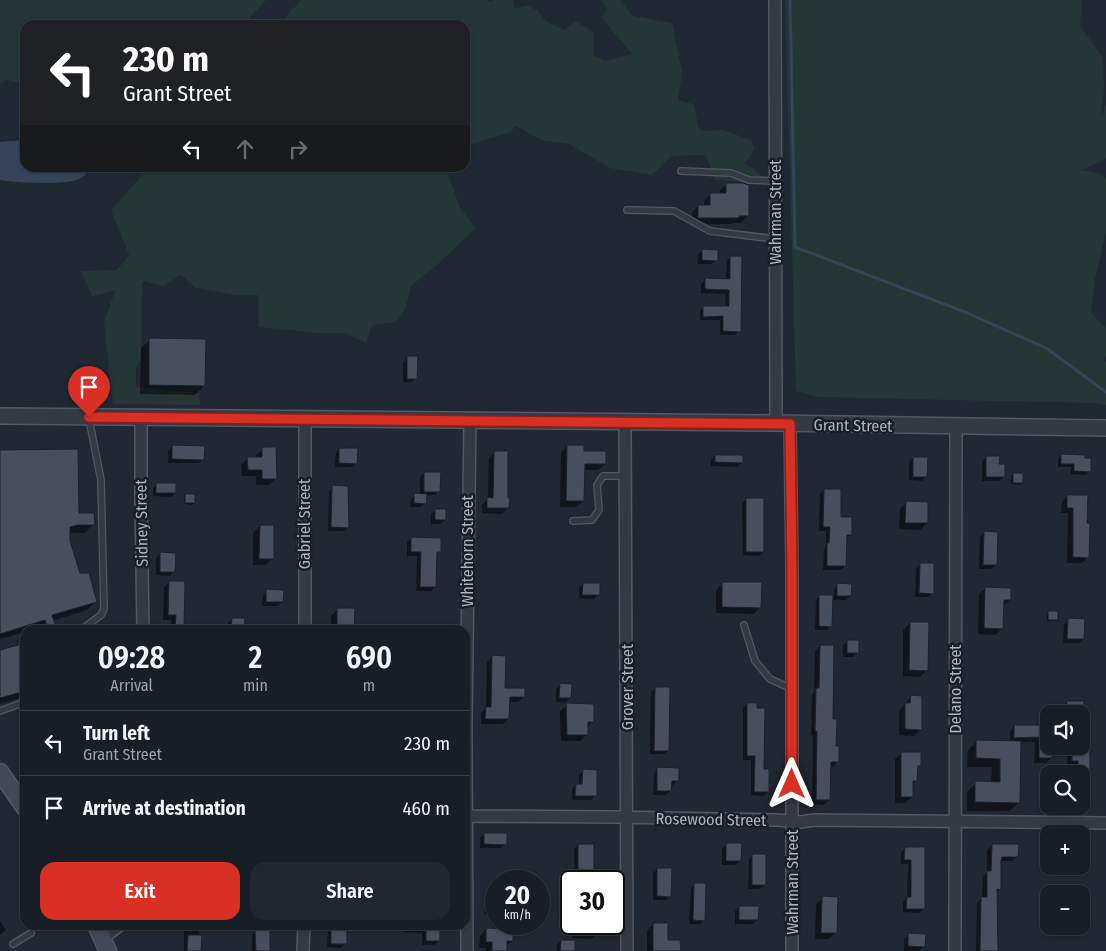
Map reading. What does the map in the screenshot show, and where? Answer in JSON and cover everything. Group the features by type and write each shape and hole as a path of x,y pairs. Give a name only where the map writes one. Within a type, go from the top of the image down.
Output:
{"main road":[{"path":"0,772 20,801"}],"street":[{"name":"Wahrman Street","path":"774,0 775,239 792,690 792,951"},
{"name":"Grant Street","path":"0,416 1106,428"},
{"name":"Sidney Street","path":"141,417 144,625"},
{"name":"Gabriel Street","path":"304,625 305,418"},
{"name":"Whitehorn Street","path":"467,625 470,420"},
{"name":"Grover Street","path":"625,422 627,951"},
{"name":"Delano Street","path":"955,951 956,426"},
{"name":"Rosewood Street","path":"470,816 1106,824"},
{"path":"102,938 113,930"},
{"path":"303,951 304,930"},
{"name":"Whitehorn Street","path":"466,930 466,951"}],"lane":[{"path":"681,171 731,173 750,180 774,181"},
{"path":"627,210 674,211 710,231 775,239"},
{"path":"87,625 100,615 104,609 101,480 89,417"},
{"path":"574,521 592,520 599,510 597,485 603,476 625,476"},
{"path":"744,625 756,661 770,679 792,690"},
{"path":"0,711 20,704"},
{"path":"13,944 31,933"}],"shaded area":[{"path":"0,0 266,0 248,20 20,20 20,83 7,80 0,84"},
{"path":"301,0 486,0 492,2 493,0 513,0 514,9 526,5 537,10 546,21 564,30 575,21 594,32 594,56 605,61 632,54 601,17 607,9 601,0 620,0 633,16 672,23 682,73 678,100 693,104 700,131 723,130 751,140 755,149 745,163 761,175 759,184 714,179 706,155 671,156 652,175 610,168 569,144 541,140 516,126 509,133 470,145 470,20 283,20"},
{"path":"785,0 1082,0 1080,26 1103,58 1104,89 1101,117 1106,103 1106,158 1081,170 1101,174 1106,179 1106,232 1095,279 1091,313 1106,328 1106,356 1103,359 1106,362 1106,405 1092,403 818,397 796,391"},
{"path":"145,172 447,172 460,208 476,228 437,265 411,286 406,307 397,322 372,325 366,343 345,333 318,333 259,327 258,295 235,295 196,288 181,275 163,286 142,281 141,359 136,367 136,387 199,393 200,405 113,404 104,322 115,291 92,296 81,271 117,270 129,255 111,210"}],"water":[{"path":"20,140 20,172 87,172 81,178 64,182 28,183 0,180 0,142"}],"building":[{"path":"726,183 749,185 749,216 739,216 739,218 698,218 698,205 710,205 710,193 726,193"},
{"path":"702,249 718,250 718,261 702,260"},
{"path":"730,256 742,256 741,332 723,331 723,316 703,317 703,306 729,306 729,290 705,289 705,278 730,279"},
{"path":"149,338 206,339 205,386 149,385"},
{"path":"407,356 418,356 417,379 407,379"},
{"path":"172,445 205,446 204,460 172,459"},
{"path":"567,445 584,445 584,451 606,451 606,464 585,464 584,501 566,501"},
{"path":"262,447 276,447 277,479 262,479 262,470 248,470 247,457 262,457"},
{"path":"339,448 358,448 357,464 339,463"},
{"path":"78,449 79,513 94,513 95,525 70,527 70,541 80,573 89,573 97,602 52,615 55,625 46,625 45,620 29,625 20,625 20,628 0,634 0,450"},
{"path":"494,451 508,451 509,508 487,508 487,497 493,498"},
{"path":"1061,454 1085,455 1085,458 1091,458 1091,472 1074,471 1074,464 1061,464"},
{"path":"715,455 743,455 743,463 715,462"},
{"path":"986,456 1000,456 999,464 1005,464 1005,477 986,477"},
{"path":"913,457 928,457 927,477 913,477"},
{"path":"424,472 441,472 440,492 424,492"},
{"path":"1013,473 1023,473 1023,483 1013,483"},
{"path":"156,483 176,483 176,493 156,493"},
{"path":"332,485 348,486 349,528 331,527"},
{"path":"824,489 841,489 841,517 852,517 852,535 847,535 846,566 827,566 827,543 829,543 830,527 823,527"},
{"path":"414,493 427,494 426,504 414,503"},
{"path":"185,494 195,494 195,503 185,503"},
{"path":"1067,495 1088,495 1087,523 1090,523 1089,558 1073,557 1073,508 1067,508"},
{"path":"746,498 764,498 764,552 746,552"},
{"path":"906,501 928,502 928,523 905,523"},
{"path":"435,509 446,509 446,520 435,520"},
{"path":"260,525 274,525 274,559 259,559"},
{"path":"984,531 998,532 997,565 983,565"},
{"path":"411,537 441,538 441,552 437,552 436,587 420,587 421,552 411,552"},
{"path":"160,552 176,553 175,572 160,572"},
{"path":"920,563 934,563 934,594 919,593"},
{"path":"169,581 185,581 184,625 175,625 176,615 168,615"},
{"path":"722,582 762,582 761,608 722,607"},
{"path":"583,583 600,583 600,595 582,595"},
{"path":"837,583 852,584 851,596 837,596"},
{"path":"985,587 1011,588 1011,600 1004,600 1003,629 984,628"},
{"path":"266,589 284,590 283,602 266,602"},
{"path":"819,595 833,595 832,627 819,626"},
{"path":"337,608 355,608 354,625 337,625"},
{"path":"1048,611 1058,611 1058,620 1048,620"},
{"path":"232,618 245,618 244,625 231,625"},
{"path":"1068,618 1085,619 1084,639 1067,639"},
{"path":"910,622 929,622 928,671 909,670"},
{"path":"847,640 859,640 859,653 847,653"},
{"path":"20,644 20,692 0,698 0,650"},
{"path":"820,645 834,645 833,719 837,719 836,746 839,746 839,762 831,762 830,800 816,800 816,688 819,688"},
{"path":"492,655 506,656 505,688 525,688 525,697 510,697 509,719 485,719 486,707 491,707"},
{"path":"560,683 572,684 571,698 559,698"},
{"path":"655,687 670,687 669,751 654,751"},
{"path":"911,695 922,696 922,730 905,729 905,703 910,703"},
{"path":"1067,701 1084,701 1084,705 1067,705"},
{"path":"566,703 594,704 594,722 588,722 588,735 567,735"},
{"path":"747,703 757,703 757,708 765,708 764,769 769,769 769,792 754,792 755,756 747,756"},
{"path":"1014,725 1040,725 1040,755 1052,755 1052,758 1039,758 1039,737 1014,738"},
{"path":"976,740 1021,741 1020,803 975,802 975,781 1000,782 1000,759 976,758"},
{"path":"901,752 921,752 921,766 918,766 917,781 913,781 913,797 901,797"},
{"path":"1072,755 1090,755 1090,765 1078,765 1078,761 1072,761"},
{"path":"657,767 679,768 679,781 672,781 671,791 657,791"},
{"path":"583,769 597,770 597,796 575,796 576,784 582,784"},
{"path":"484,833 507,833 507,845 484,844"},
{"path":"726,843 742,843 741,861 726,861"},
{"path":"578,844 594,844 594,870 578,870"},
{"path":"992,844 1019,844 1018,857 1002,857 1001,861 1001,890 997,889 998,951 980,951 981,897 987,897 987,871 991,871"},
{"path":"905,847 925,847 925,909 906,909 907,897 911,897 911,860 904,860"},
{"path":"752,854 766,854 766,885 752,885"},
{"path":"657,868 672,868 671,897 657,896"},
{"path":"694,883 706,883 705,921 693,920"},
{"path":"822,896 838,897 837,933 821,933"},
{"path":"739,906 759,906 758,920 739,920"},
{"path":"653,923 668,923 668,940 680,940 681,951 653,951"},
{"path":"255,930 270,930 270,951 256,951"},
{"path":"331,930 347,930 347,944 331,944"},
{"path":"426,930 440,930 440,941 426,941"},
{"path":"908,933 926,934 925,947 908,946"},
{"path":"188,935 202,935 201,951 187,951"},
{"path":"486,935 513,935 513,941 507,941 507,951 492,951 492,942 486,942"},
{"path":"561,940 575,940 575,951 560,951"}],"waterway":[{"path":"790,0 795,247 965,312 1046,348 1106,392"}],"route":[{"path":"89,417 790,424 792,784"}]}
